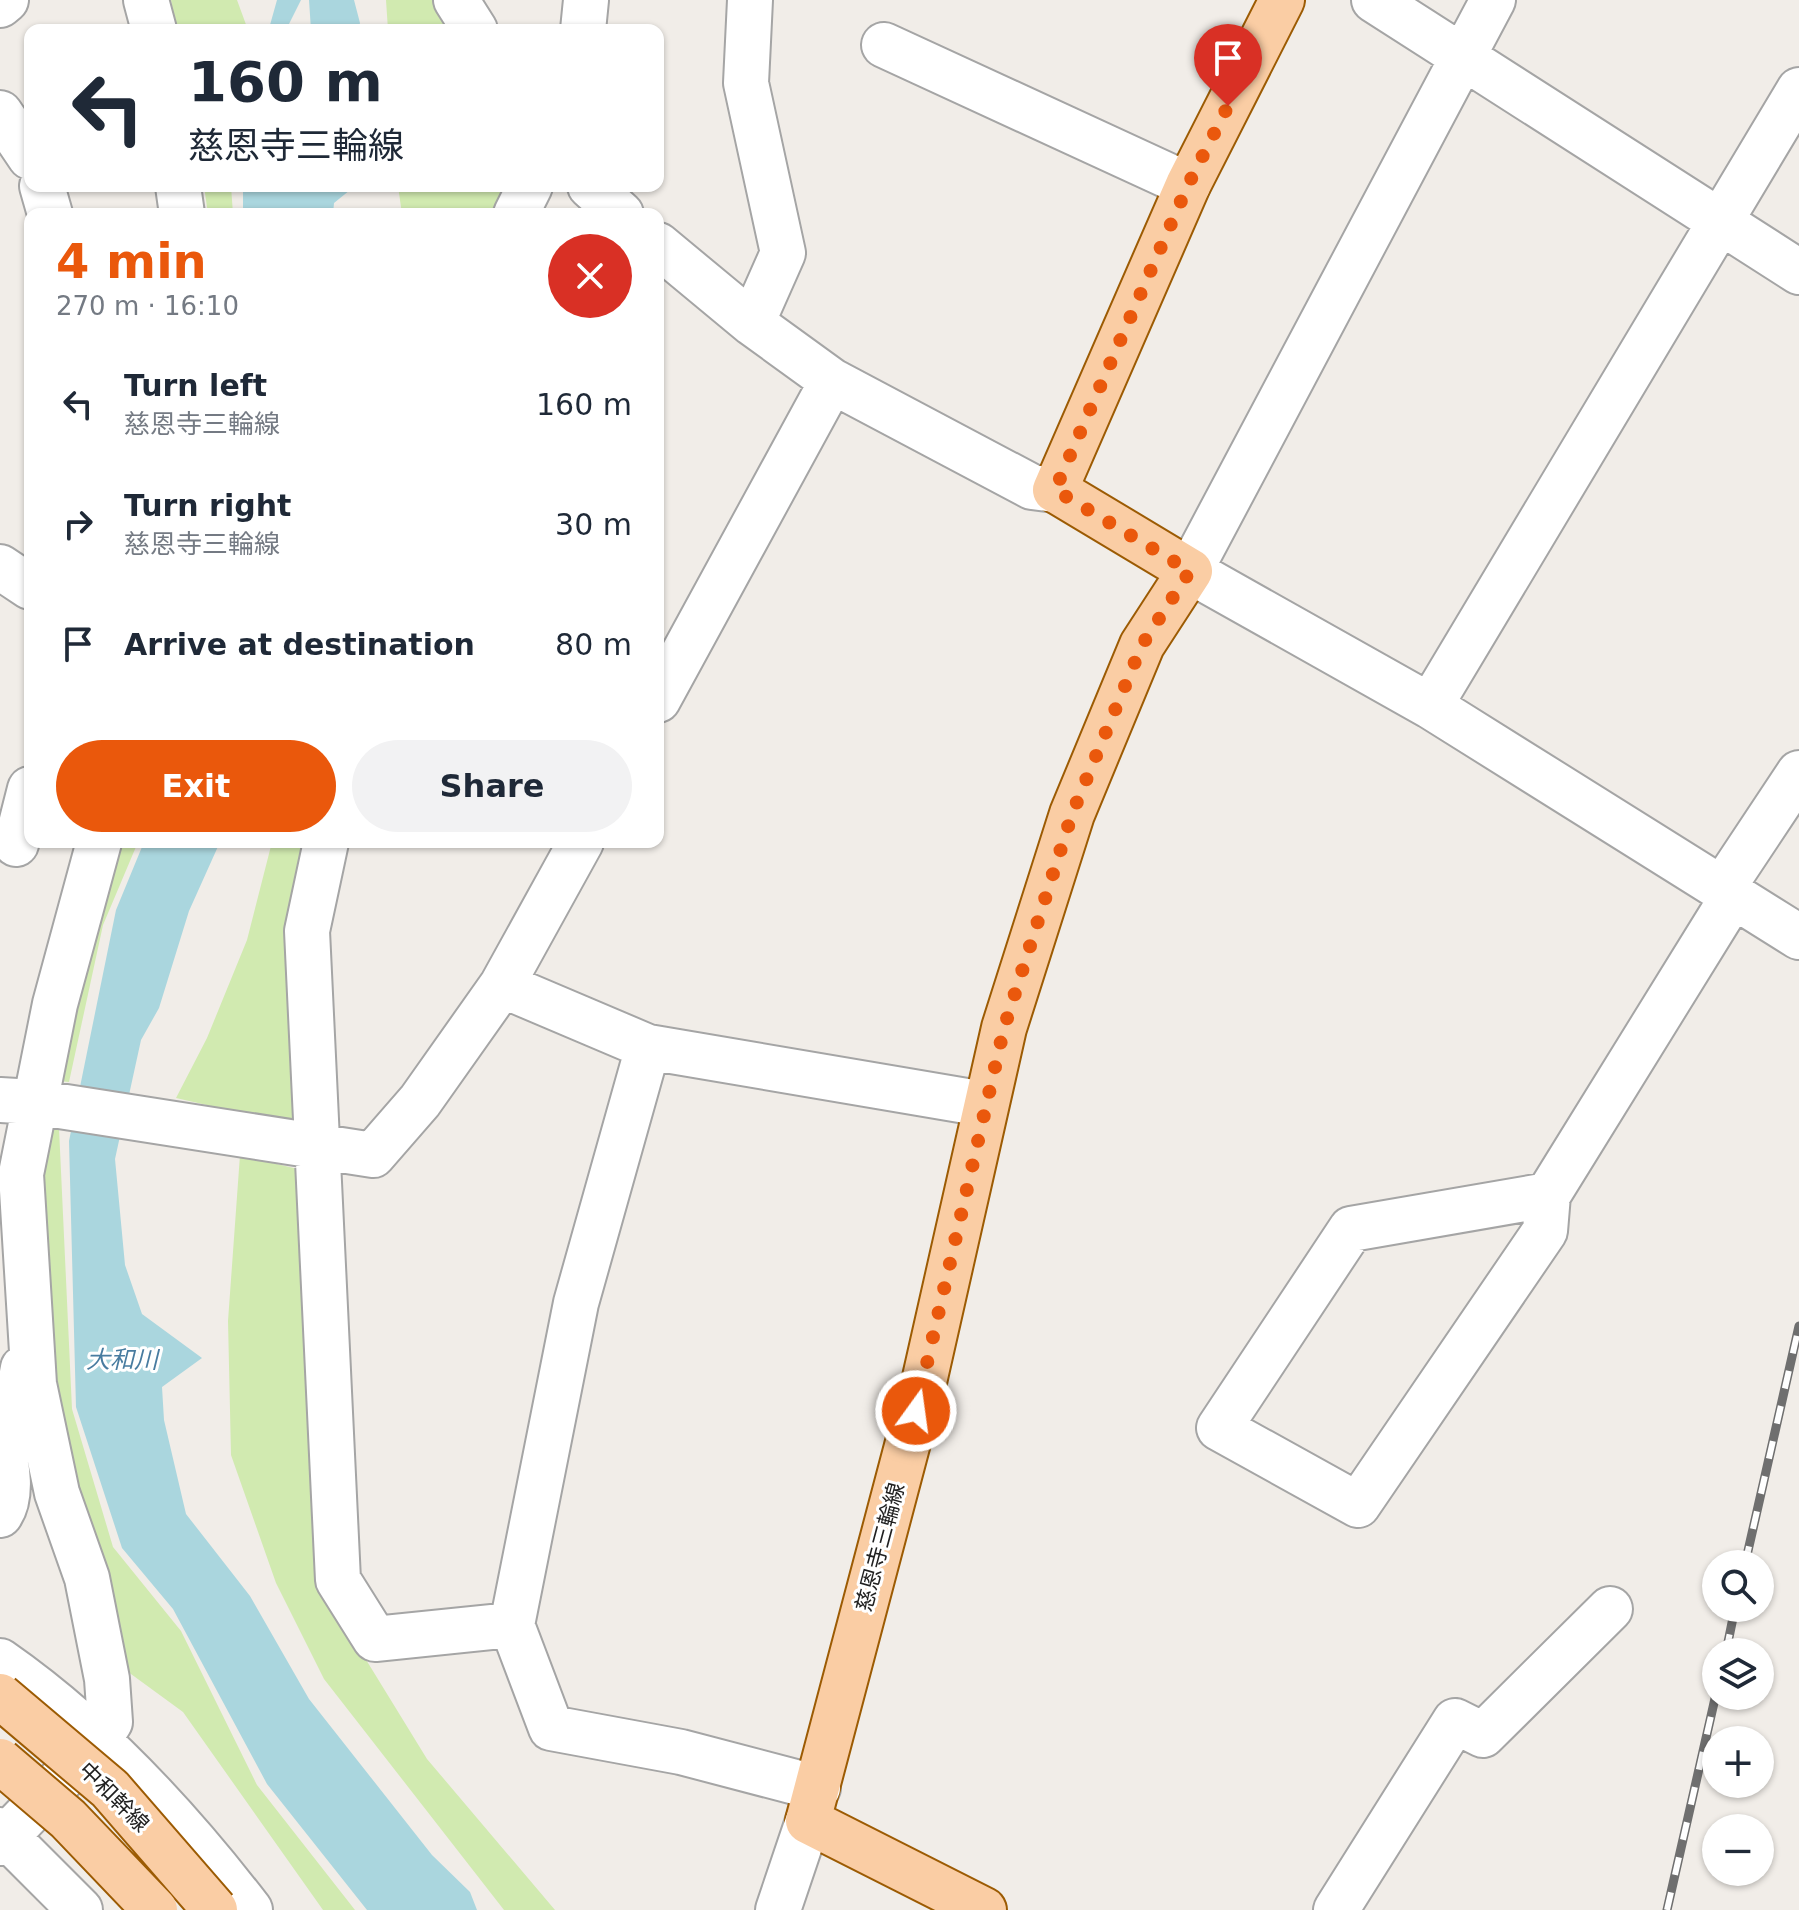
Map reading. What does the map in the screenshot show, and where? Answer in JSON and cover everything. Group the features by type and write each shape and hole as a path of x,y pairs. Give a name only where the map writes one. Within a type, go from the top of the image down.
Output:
{"main road":[{"path":"1190,571 1055,490 1188,185 1282,0"},
{"name":"慈恩寺三輪線","path":"813,1804 924,1382 966,1204 984,1104 1004,1028 1072,814 1142,645 1190,571"},
{"name":"中和幹線","path":"0,1696 110,1789 215,1910"},
{"path":"0,1761 68,1819 155,1910"},
{"path":"813,1804 984,1910"}],"street":[{"path":"0,5 6,0"},
{"path":"146,0 152,24"},
{"path":"456,0 471,24"},
{"path":"584,24 586,0"},
{"path":"750,0 746,83 783,253 752,323"},
{"path":"1374,0 1799,272"},
{"path":"1493,0 1190,571 1430,706 1799,937"},
{"path":"884,45 1188,185"},
{"path":"1430,706 1799,90"},
{"path":"0,113 24,148"},
{"path":"597,192 614,208"},
{"path":"664,250 752,323 832,381 1032,487 1055,490"},
{"path":"664,689 832,381"},
{"path":"0,567 24,583"},
{"path":"1548,1195 1351,1229 1219,1428 1358,1505 1545,1231 1548,1195 1799,773"},
{"path":"16,844 24,813"},
{"path":"80,1910 2,1836 97,1742 110,1722 107,1679 87,1578 57,1493 34,1384 21,1174 55,1004 97,848"},
{"path":"325,848 307,931 307,1147 338,1580 375,1639 512,1625"},
{"path":"33,1104 373,1155 420,1101 502,985 578,848"},
{"path":"502,985 648,1047 984,1104"},
{"path":"648,1047 576,1303 512,1625 551,1728 681,1752 813,1804 778,1910"},
{"path":"0,1515 7,1506 3,1452 32,1323"},
{"path":"1349,1905 1455,1721 1483,1735 1610,1609"},
{"path":"0,1661 97,1742 208,1856 250,1910"}],"green space":[{"path":"171,0 237,0 246,24 175,24"},
{"path":"386,0 444,0 458,24 388,24"},
{"path":"205,192 231,192 233,208 207,208"},
{"path":"399,192 514,192 508,208 401,208"},
{"path":"118,848 135,848 103,925 69,1082 48,1080"},
{"path":"270,848 314,848 307,1128 176,1098 207,1038 247,940"},
{"path":"42,1124 59,1128 72,1409 113,1547 181,1631 257,1785 355,1910 323,1910 183,1712 120,1666 48,1400"},
{"path":"240,1155 302,1170 349,1632 427,1759 555,1910 504,1910 324,1679 276,1583 231,1455 228,1321"}],"water":[{"path":"277,0 301,0 289,24 270,24"},
{"path":"309,0 354,0 360,24 311,24"},
{"path":"243,192 348,192 334,203 334,208 243,208"},
{"name":"大和川","path":"142,848 217,848 189,911 159,1008 141,1040 115,1159 125,1265 142,1314 202,1358 162,1387 164,1420 186,1514 250,1596 309,1699 432,1855 470,1892 477,1910 367,1910 267,1784 173,1609 122,1548 76,1407 69,1141 116,910"}],"railway":[{"path":"1748,1550 1799,1326"},
{"path":"1729,1638 1732,1622"},
{"path":"1667,1910 1712,1710"}],"route":[{"path":"916,1411 966,1204 984,1104 1004,1028 1072,814 1142,645 1190,571 1055,490 1188,185 1228,106"}]}
